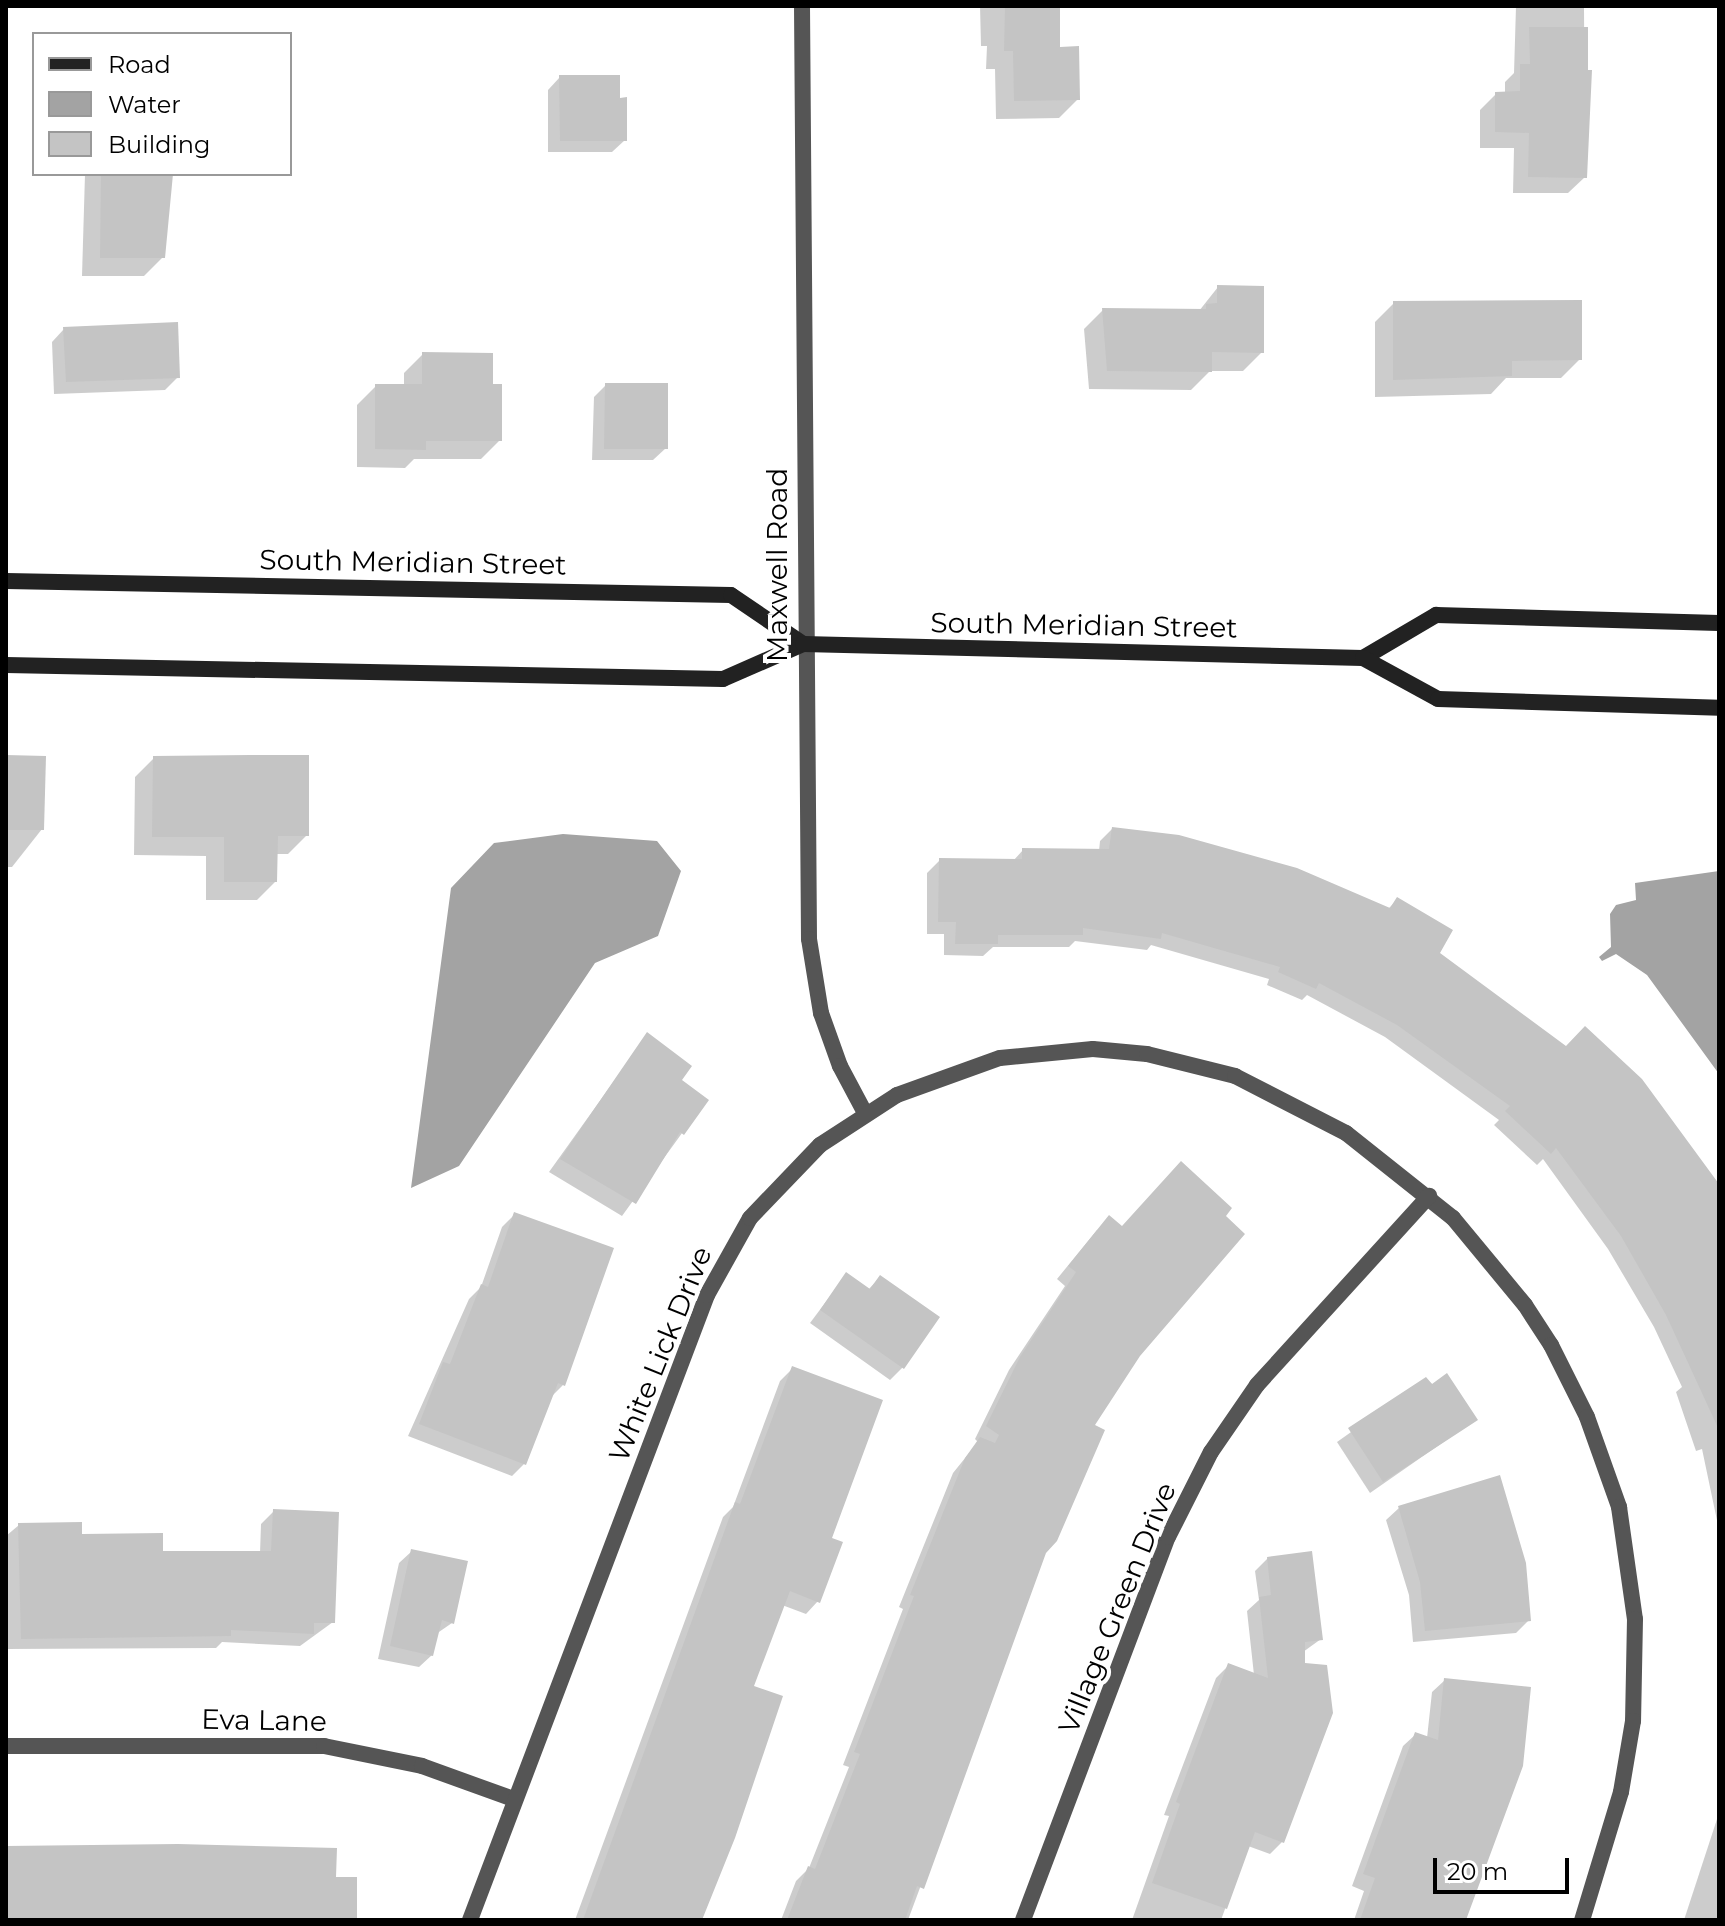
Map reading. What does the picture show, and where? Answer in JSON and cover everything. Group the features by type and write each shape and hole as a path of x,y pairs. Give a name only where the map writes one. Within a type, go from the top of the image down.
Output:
{"main road":[{"name":"South Meridian Street","path":"6,581 731,595 803,644"},
{"path":"1363,658 1436,615 1719,623"},
{"name":"South Meridian Street","path":"6,665 723,679 803,644 1363,658 1438,699 1719,708"}],"street":[{"name":"Maxwell Road","path":"802,6 803,644 809,939 821,1013 840,1066 865,1113"},
{"name":"White Lick Drive","path":"470,1920 513,1799 715,1277 768,1195 820,1145 865,1113 931,1079 1000,1058 1055,1051 1130,1051 1235,1076 1346,1133 1429,1196 1476,1242 1543,1332 1590,1425 1619,1507 1635,1619 1633,1721 1617,1814 1582,1920"},
{"name":"Village Green Drive","path":"1023,1920 1168,1537 1211,1452 1257,1385 1429,1196"},
{"name":"Eva Lane","path":"6,1746 324,1746 422,1766 513,1799"}],"water":[{"path":"563,834 657,841 681,871 658,936 595,963 459,1166 411,1188 451,888 494,843"},
{"path":"1719,871 1719,1074 1647,975 1616,954 1602,961 1599,957 1611,947 1610,914 1616,905 1636,900 1635,883"}],"building":[{"path":"1005,6 1060,6 1060,47 1079,46 1080,100 1014,101 1013,51 1004,51"},
{"path":"1529,27 1588,27 1588,70 1592,70 1587,178 1528,177 1529,133 1495,132 1495,92 1520,91 1520,64 1530,64"},
{"path":"559,75 620,75 620,98 627,97 627,141 560,141"},
{"path":"101,176 173,176 165,258 100,258"},
{"path":"1217,285 1264,286 1264,353 1212,352 1212,372 1107,371 1102,308 1206,309 1206,304 1217,303"},
{"path":"1582,300 1582,360 1512,361 1512,376 1393,380 1393,301"},
{"path":"178,322 180,378 66,382 63,327"},
{"path":"422,352 493,353 493,384 502,384 502,441 426,441 426,450 375,449 375,384 422,384"},
{"path":"605,383 668,383 668,449 604,449"},
{"path":"6,755 46,756 44,830 6,830"},
{"path":"309,755 309,836 278,836 277,882 224,882 224,837 152,837 153,756"},
{"path":"1112,827 1179,835 1297,868 1390,908 1397,897 1453,930 1440,953 1566,1046 1585,1026 1642,1079 1719,1184 1719,1430 1666,1315 1621,1236 1556,1148 1551,1154 1505,1111 1510,1106 1397,1025 1319,983 1316,989 1278,972 1280,967 1162,933 1161,939 1083,928 1083,935 998,935 998,944 955,944 956,922 938,922 939,858 1022,859 1022,848 1109,849"},
{"path":"647,1032 692,1066 682,1080 709,1100 684,1135 680,1132 636,1204 560,1159"},
{"path":"1181,1161 1232,1208 1226,1216 1245,1234 1140,1356 1095,1425 1105,1430 1057,1541 1046,1553 924,1889 917,1886 905,1920 787,1920 808,1866 815,1869 860,1754 854,1752 914,1596 910,1595 965,1458 980,1437 995,1443 999,1435 986,1426 1020,1357 1076,1272 1068,1266 1109,1215 1122,1226"},
{"path":"514,1212 614,1248 565,1386 558,1383 526,1465 419,1424 443,1362 450,1364 481,1284 488,1287"},
{"path":"846,1272 870,1289 880,1275 940,1317 904,1369 820,1310"},
{"path":"792,1366 883,1400 832,1538 843,1542 820,1603 790,1591 754,1686 783,1696 735,1838 702,1920 583,1920 735,1502 740,1504"},
{"path":"1447,1373 1478,1420 1383,1482 1348,1428 1426,1377 1432,1384"},
{"path":"1500,1475 1526,1563 1531,1621 1425,1631 1420,1582 1398,1506"},
{"path":"273,1509 339,1512 335,1623 314,1623 314,1634 231,1630 231,1636 21,1639 18,1523 82,1522 82,1534 163,1533 163,1551 271,1551"},
{"path":"411,1549 468,1561 454,1624 442,1620 433,1656 390,1646"},
{"path":"1312,1551 1323,1640 1305,1642 1305,1663 1327,1665 1333,1713 1284,1843 1255,1832 1227,1909 1152,1883 1180,1804 1176,1802 1228,1663 1268,1678 1259,1597 1271,1595 1267,1557"},
{"path":"1444,1678 1531,1687 1523,1766 1466,1920 1360,1920 1375,1878 1363,1874 1415,1732 1438,1740"},
{"path":"178,1844 337,1848 336,1877 357,1877 357,1920 6,1920 6,1846"}]}
